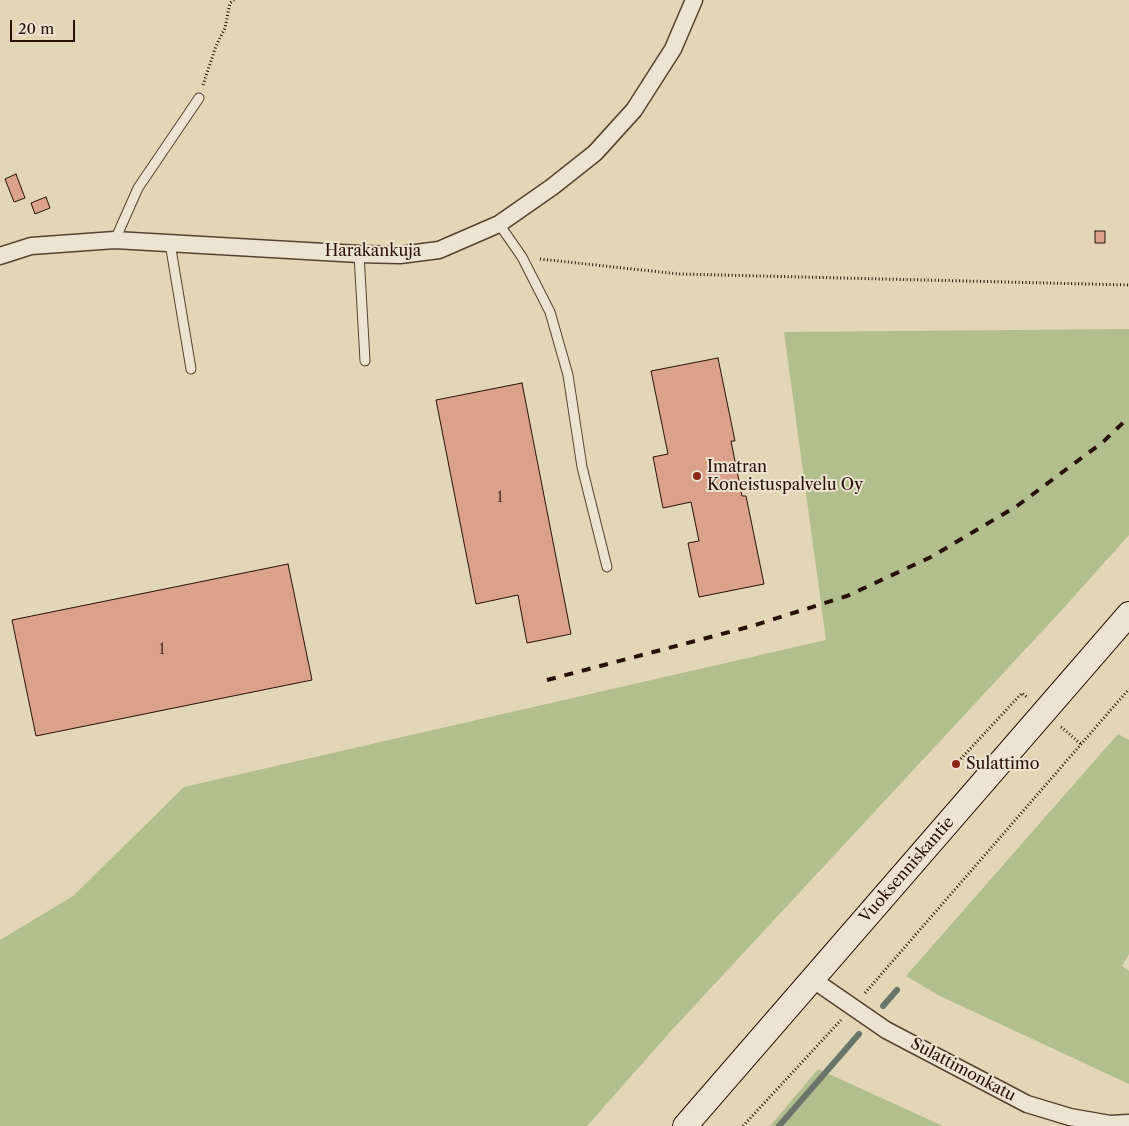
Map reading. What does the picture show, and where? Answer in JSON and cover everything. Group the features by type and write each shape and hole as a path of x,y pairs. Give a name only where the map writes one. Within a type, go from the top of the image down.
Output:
{"street":[{"name":"Harakankuja","path":"0,256 31,246 115,240 359,254 400,255 439,250 499,224 552,187 595,153 634,110 673,49 694,0"},
{"name":"Vuoksenniskantie","path":"685,1126 1129,614"},
{"name":"Sulattimonkatu","path":"812,979 886,1030 1027,1104 1070,1117 1110,1124 1129,1124"}],"lane":[{"path":"115,240 138,188 199,98"},
{"path":"499,224 522,257 550,312 568,375 582,467 606,567"},
{"path":"170,243 191,369"},
{"path":"359,254 365,362"}],"path":[{"path":"199,98 216,46 225,28 230,3 234,0"},
{"path":"522,257 679,274 1129,285"},
{"path":"743,1126 852,1007 1129,689"}],"green space":[{"path":"1129,329 1129,535 1060,612 671,1031 587,1126 0,1126 0,940 73,896 184,787 826,640 784,332"},
{"path":"1118,734 1129,740 1129,954 1122,966 1129,971 1129,1084 940,996 906,976"},
{"path":"818,1069 943,1126 770,1126"}],"building":[{"path":"16,174 25,198 14,202 5,179"},
{"path":"46,197 50,208 35,214 31,203"},
{"path":"1095,231 1105,231 1105,243 1095,243"},
{"name":"Imatran Koneistuspalvelu Oy","path":"718,358 735,441 731,441 742,496 746,496 764,584 699,597 688,543 699,541 691,502 663,508 653,457 668,454 651,371"},
{"path":"522,383 571,634 527,643 518,595 476,604 436,400"},
{"path":"288,564 312,680 36,736 12,620"}],"waterway":[{"path":"883,1006 897,990"},
{"path":"779,1126 859,1034"}],"railway":[{"path":"547,680 752,626 847,596 931,557 1017,506 1103,442 1129,417"}],"place":[{"name":"Imatran Koneistuspalvelu Oy","path":"697,476"},
{"name":"Sulattimo","path":"956,764"}]}
